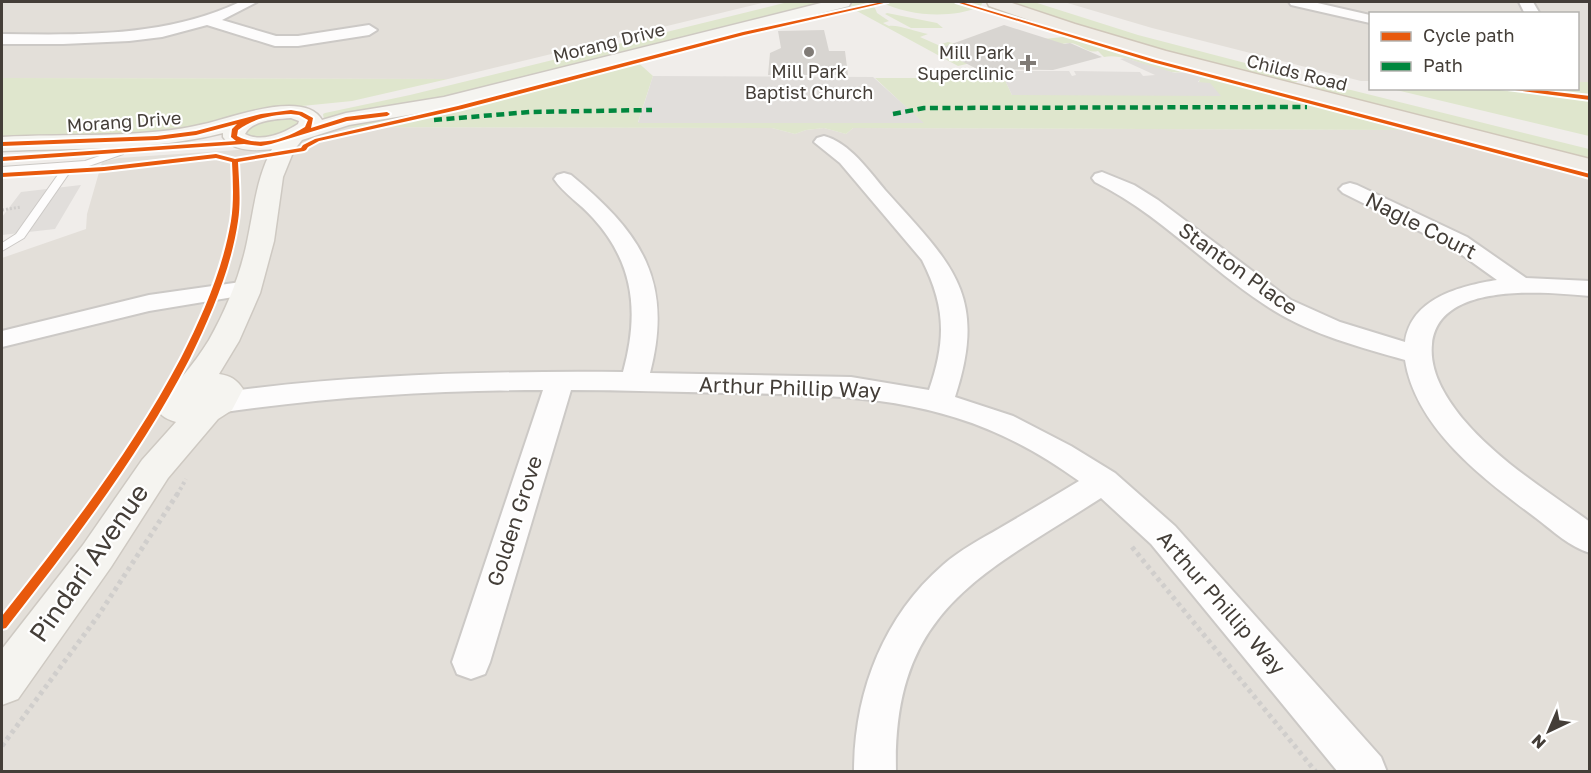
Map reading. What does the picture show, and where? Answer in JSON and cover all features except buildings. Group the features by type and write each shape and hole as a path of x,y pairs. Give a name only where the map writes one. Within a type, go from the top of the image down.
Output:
{"main road":[{"name":"Morang Drive","path":"583,49 777,2"},
{"name":"Morang Drive","path":"299,127 403,111 464,98 843,2"},
{"name":"Childs Road","path":"995,2 1117,43 1298,92 1590,166"},
{"name":"Childs Road","path":"1042,2 1144,34 1520,128"},
{"path":"1298,92 1314,78"},
{"path":"248,135 269,114 299,127 432,86"},
{"name":"Pindari Avenue","path":"267,188 285,145 299,127"},
{"name":"Morang Drive","path":"2,144 157,138 204,132 248,135"},
{"name":"Morang Drive","path":"2,159 120,152 248,135"},
{"name":"Pindari Avenue","path":"2,684 97,556 172,471 207,397 226,341 248,288 265,226 267,188 262,166 248,135"}],"street":[{"path":"2,39 122,37 205,20 250,2"},
{"path":"1296,2 1369,19"},
{"path":"205,20 258,38 275,41 369,30"},
{"path":"824,142 848,159 933,258 942,273 955,312 956,330 952,366 939,401"},
{"path":"564,178 611,221 623,236 639,269 645,292 645,326 634,382"},
{"name":"Stanton Place","path":"1102,178 1137,195 1264,292 1292,310 1350,335 1416,354"},
{"name":"Nagle Court","path":"1350,189 1459,242 1521,286"},
{"path":"1590,289 1521,286 1466,294 1449,301 1425,321 1419,334 1416,354 1421,377 1432,399 1453,427 1512,481 1590,540"},
{"path":"2,339 138,305 248,288"},
{"name":"Arthur Phillip Way","path":"207,397 421,383 560,381 849,387 939,401 985,416 1026,434 1048,445 1104,481 1163,535 1366,771"},
{"name":"Golden Grove","path":"471,662 560,381"},
{"path":"875,771 878,707 889,672 902,642 934,596 958,574 994,549 1104,481"}],"lane":[{"path":"2,170 86,164 120,152"},
{"path":"2,248 20,236 69,166"}],"path":[{"path":"2,746 33,707 161,523 172,471"},
{"path":"1129,542 1316,771"}],"shaded area":[{"path":"2,2 766,2 448,79 2,78"},
{"path":"1064,2 1589,2 1589,82 1579,82 1579,12 1369,12 1369,81 1361,81 1152,28"},
{"path":"1125,58 1175,73 1187,72 1202,76 1198,82 1210,83 1221,96 1012,95 1004,78 1016,78 1013,71 1069,71 1072,76 1076,75 1074,71 1140,72 1143,76 1155,75 1120,59"},
{"path":"653,76 873,77 924,123 638,123"},
{"path":"331,127 772,128 795,134 824,128 846,134 853,128 1412,130 1589,177 1589,771 2,772 2,258 86,229 87,214 102,162 119,158 268,148"},
{"path":"81,185 55,229 2,235 2,217 21,192"}],"green space":[{"path":"788,2 832,2 440,101 324,120 323,114 325,113 410,95"},
{"path":"862,2 875,8 877,13 889,21 883,23 889,26 928,34 920,37 938,45 948,42 957,44 937,50 969,62 1044,39 1081,35 1187,67 1189,70 1170,72 1125,58 1104,57 1098,51 1094,52 1070,43 1042,46 958,66 844,4"},
{"path":"880,2 983,2 980,7 968,11 930,14 904,10"},
{"path":"1002,2 1034,2 1138,35 1280,72 1298,82 1277,83 1050,19"},
{"path":"996,5 1065,30 1042,30 999,17 993,13"},
{"path":"885,14 937,23 943,28 911,28"},
{"path":"633,58 653,76 638,122 923,123 875,78 977,78 969,72 977,72 985,78 1004,78 1012,95 1199,83 1200,76 1213,73 1289,93 1284,97 1412,130 853,128 846,134 824,128 795,134 772,128 331,127"},
{"path":"2,78 448,79 352,101 282,108 220,124 148,133 2,139"},
{"path":"1579,82 1589,82 1589,136 1396,90 1579,90"},
{"path":"1324,85 1589,149 1589,163 1315,88"},
{"path":"287,117 300,122 299,126 280,135 266,138 246,133 255,123"}],"marked path":[{"path":"893,114 924,108 1307,107"},
{"path":"434,120 530,112 652,110"}],"cycle path":[{"path":"2,624 70,537 140,437 171,385 198,332 220,280 235,221 235,161 304,149 305,146 317,140 388,125 743,33 886,2"},
{"path":"958,2 1154,61 1590,176"},
{"path":"1520,90 1590,98"},
{"path":"291,112 300,113 311,119 308,128 292,137 271,143 251,144 234,137 235,129 247,121 268,114 291,112"},
{"path":"303,132 346,119 387,114"},
{"path":"2,144 157,138 196,133 248,120"},
{"path":"2,159 245,142"},
{"path":"2,175 104,169 216,156 235,161"}],"place":[{"name":"Mill Park Baptist Church","path":"809,52"},
{"name":"Mill Park Superclinic","path":"1028,63"}]}
